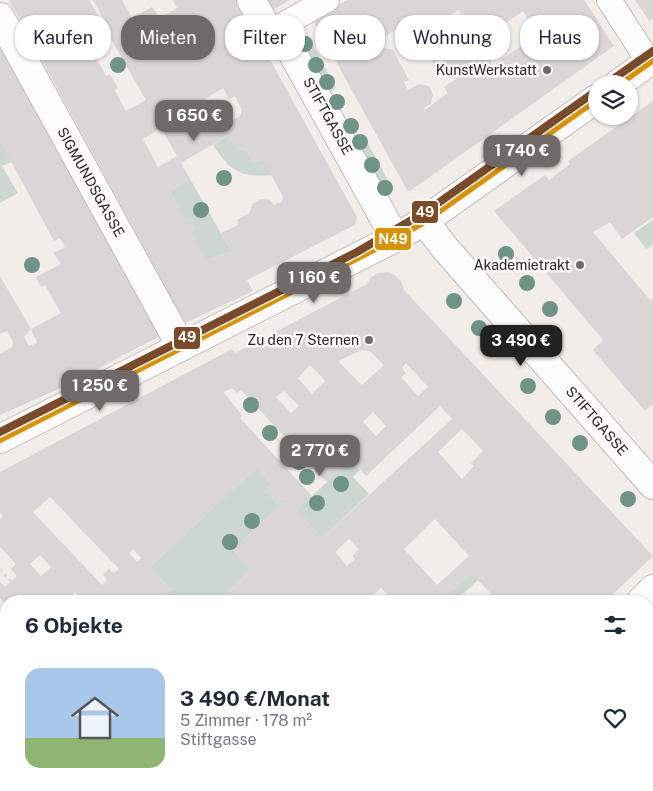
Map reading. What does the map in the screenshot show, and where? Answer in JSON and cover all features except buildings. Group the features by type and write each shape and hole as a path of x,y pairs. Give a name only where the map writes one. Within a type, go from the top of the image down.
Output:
{"street":[{"name":"STIFTGASSE","path":"251,0 260,15"},
{"path":"300,15 327,0"},
{"path":"609,0 651,61 631,75"},
{"name":"SIGMUNDSGASSE","path":"0,17 182,346"},
{"name":"STIFTGASSE","path":"296,60 395,238"},
{"path":"0,439 395,238 424,221 588,105"},
{"name":"STIFTGASSE","path":"424,221 444,247 653,485"}],"path":[{"path":"0,569 11,582"}],"shaded area":[{"path":"307,35 315,50 315,60 321,60 336,88 327,94 305,53 305,36"},
{"path":"229,135 234,147 246,151 254,162 263,159 272,175 244,174 231,167 213,145"},
{"path":"363,135 393,189 384,194 353,140"},
{"path":"0,141 12,162 2,166 18,193 0,203"},
{"path":"190,179 231,251 206,261 191,231 195,228 190,219 186,221 170,191"},
{"path":"653,220 653,245 646,249 634,233"},
{"path":"343,432 360,450 351,459 360,470 353,477 369,494 322,538 297,510 342,468 324,450"},
{"path":"257,467 272,485 265,491 277,504 283,498 285,500 233,550 251,570 224,595 164,595 170,589 150,567"},
{"path":"471,573 478,580 462,595 447,595"}],"transit line":[{"name":"49","path":"619,75 653,51"},
{"name":"N49","path":"631,75 653,59"},
{"name":"49","path":"0,432 357,252 427,211 588,97"},
{"name":"N49","path":"0,439 395,238 424,221 588,105"}],"place":[{"name":"KunstWerkstatt","path":"547,70"},
{"name":"Akademietrakt","path":"580,265"},
{"name":"Zu den 7 Sternen","path":"369,340"}]}
